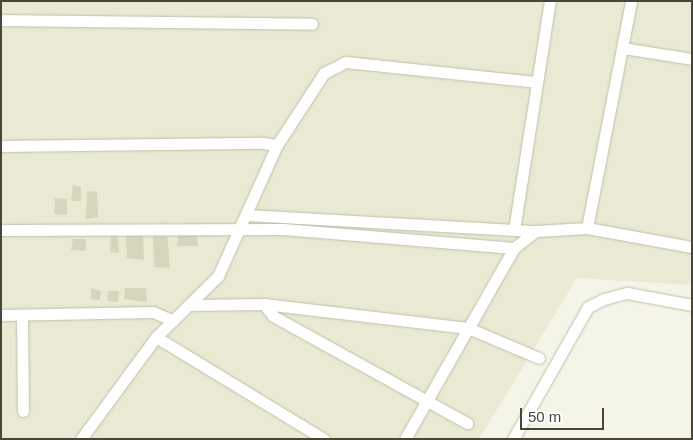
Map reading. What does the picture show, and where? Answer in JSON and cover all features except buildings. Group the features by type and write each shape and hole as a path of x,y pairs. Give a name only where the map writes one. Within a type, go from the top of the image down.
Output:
{"street":[{"path":"514,230 550,1"},
{"path":"587,228 631,1"},
{"path":"1,20 312,24"},
{"path":"623,48 692,59"},
{"path":"80,439 156,337 172,320 191,305 218,276 277,145 314,83 324,73 346,62 537,82"},
{"path":"1,146 263,143 277,145"},
{"path":"246,215 536,231 587,228 692,247"},
{"path":"1,230 283,229 514,248"},
{"path":"405,439 514,248 536,231"},
{"path":"513,439 588,307 604,299 627,293 692,305"},
{"path":"191,305 264,304 468,328 539,358"},
{"path":"264,304 273,316 428,399 467,423"},
{"path":"1,316 153,312 172,320"},
{"path":"22,316 23,411"},
{"path":"156,337 324,439"},
{"path":"300,439 306,428"}],"shaded area":[{"path":"1,1 692,1 692,285 577,278 479,439 1,439"}]}
